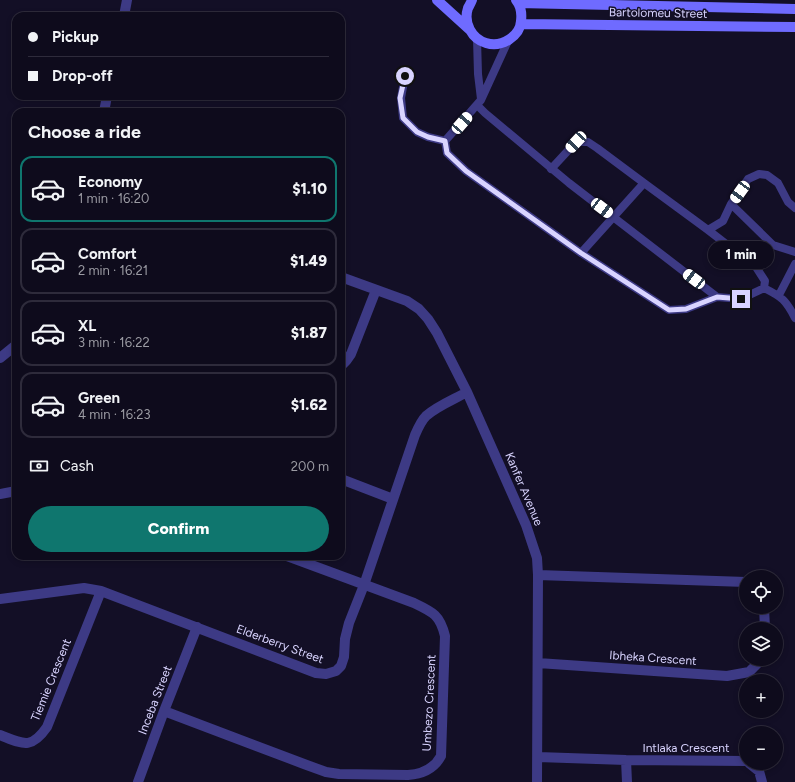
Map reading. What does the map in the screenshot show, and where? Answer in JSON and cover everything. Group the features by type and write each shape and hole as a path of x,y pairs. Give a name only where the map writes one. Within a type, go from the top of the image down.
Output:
{"street":[{"path":"125,12 126,0"},
{"path":"125,12 130,0"},
{"path":"437,0 470,30 477,39 487,44 498,44 508,41 516,34 521,24"},
{"path":"470,30 466,20 467,9 472,0"},
{"name":"Bartolomeu Street","path":"795,9 517,1 522,13 521,24 795,27"},
{"name":"Kanfer Avenue","path":"345,278 407,301 419,309 428,319 437,333 467,392 526,525 537,558 538,576 537,782"},
{"path":"345,363 351,354 376,290"},
{"path":"0,358 12,348"},
{"name":"Elderberry Street","path":"0,599 84,588 100,590 316,673 326,674 336,671 341,666 344,657 345,639 349,623 364,585 415,434 426,416 434,409 467,392"},
{"path":"345,481 393,499"},
{"path":"0,494 12,492"},
{"name":"Umbezo Crescent","path":"164,711 326,772 339,774 408,775 419,774 437,762 440,756 445,636 443,626 437,616 414,603 298,560"},
{"path":"538,576 739,582"},
{"name":"Tiemie Crescent","path":"0,735 22,743 32,742 41,736 48,727 100,590"},
{"name":"Inceba Street","path":"138,782 197,627"},
{"name":"Ibheka Crescent","path":"538,663 727,676 750,672 755,666"},
{"name":"Intlaka Crescent","path":"538,757 626,760 739,761"},
{"name":"Intlaka Crescent","path":"626,760 627,782"},
{"path":"758,770 762,782"}],"lane":[{"path":"477,39 479,102 485,113 568,184 717,297"},
{"path":"445,141 479,102 508,41"},
{"path":"405,76 400,98 403,118 417,132 428,137 445,141"},
{"path":"445,141 447,153 466,171 581,253 669,310 686,309 717,297 741,299 764,288"},
{"path":"551,169 576,142 588,142 644,182 756,267 765,281 764,288"},
{"path":"708,230 723,221 731,204 748,179 759,174 767,175 778,184 788,202 795,208"},
{"path":"581,253 644,182"},
{"path":"731,204 773,246 795,252"},
{"path":"779,295 795,264"},
{"path":"764,288 779,295 790,306 795,318"}],"route":[{"path":"405,76 400,98 403,118 417,132 428,137 445,141 447,153 466,171 581,253 669,310 686,309 717,297 741,299"}]}
